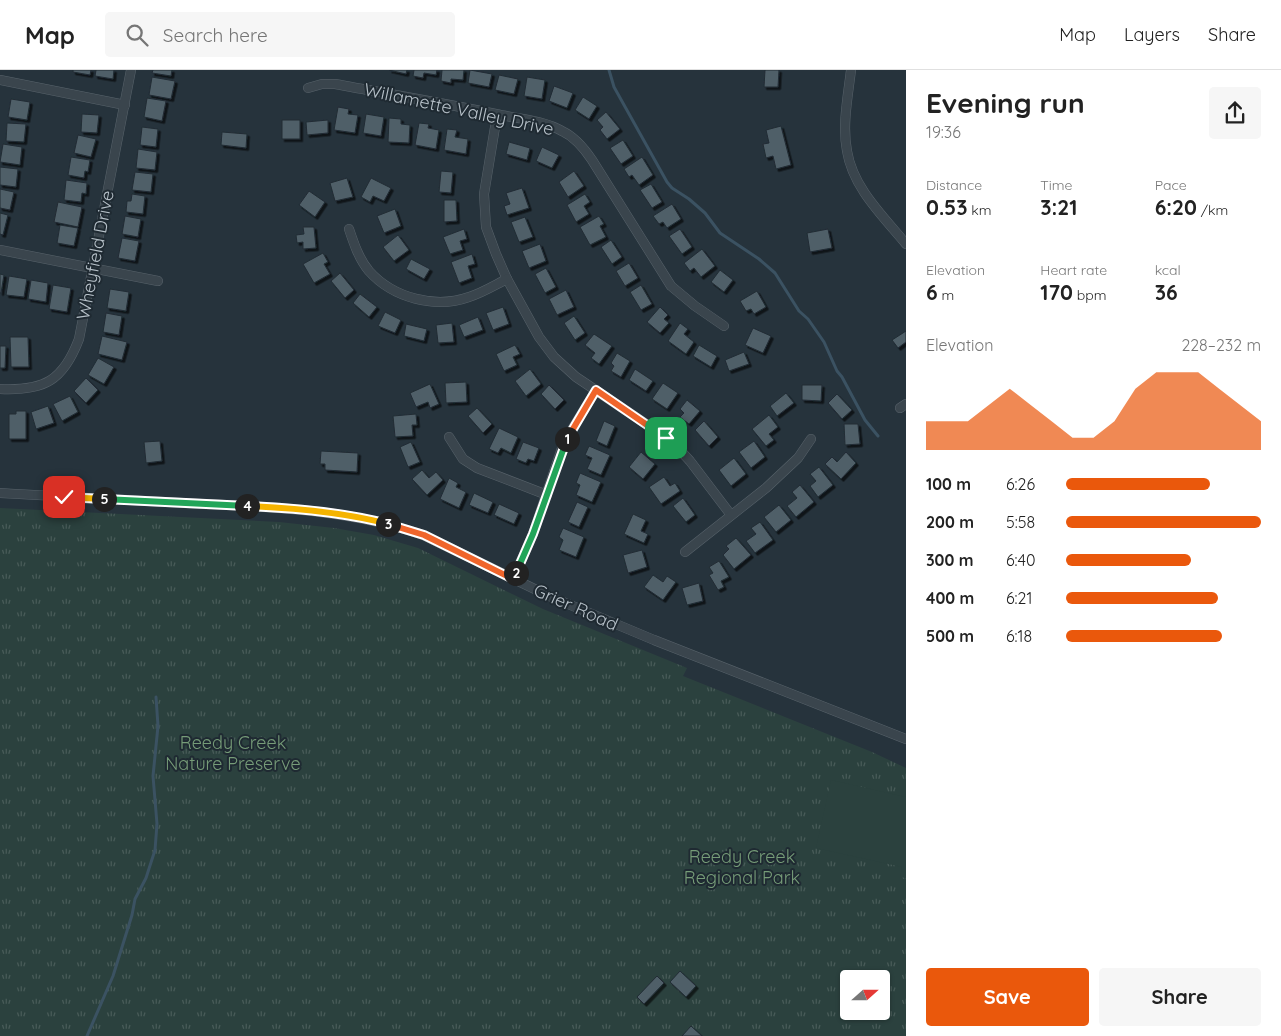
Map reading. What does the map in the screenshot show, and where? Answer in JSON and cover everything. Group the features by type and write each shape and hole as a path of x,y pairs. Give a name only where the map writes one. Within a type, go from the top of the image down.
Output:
{"street":[{"name":"Wheyfield Drive","path":"0,389 35,387 50,381 63,370 73,356 79,338 131,70"},
{"path":"851,70 846,128 846,149 849,162 860,186 906,244"},
{"path":"0,80 124,105"},
{"name":"Willamette Valley Drive","path":"308,88 322,84 335,84 546,124 562,130 583,147 671,286 680,295 724,326"},
{"path":"497,115 486,178 484,211 486,227 507,279 539,337 554,357 576,377 652,428 678,448 731,515"},
{"path":"348,229 356,248 370,271 396,291 413,298 430,302 468,298 507,279"},
{"path":"0,250 158,281"},
{"path":"513,579 533,534 562,448 596,390"},
{"path":"449,437 463,459 477,468 547,496"},
{"path":"684,552 766,488 798,458 811,439"},
{"name":"Grier Road","path":"0,493 258,506 377,521 424,535 549,596 654,640 906,739"}],"green space":[{"name":"Reedy Creek Nature Preserve","path":"0,508 279,522 334,528 374,535 418,548 543,609 687,668 683,676 872,752 906,768 906,1036 0,1036"},
{"path":"831,780 906,797 906,878 900,877 902,867 816,848"}],"building":[{"path":"73,70 91,70 90,75 73,72"},
{"path":"96,70 114,70 113,79 95,76"},
{"path":"153,70 172,70 171,76 152,73"},
{"path":"389,70 407,70 406,74"},
{"path":"414,70 437,70 436,75 424,73 423,78 413,76"},
{"path":"442,70 464,70 463,80 451,79 451,83 441,81"},
{"path":"470,70 492,74 489,87 468,83"},
{"path":"765,70 779,70 778,87 764,87"},
{"path":"499,75 518,79 514,94 495,90"},
{"path":"152,77 175,81 171,99 149,95"},
{"path":"527,77 545,80 542,99 524,96"},
{"path":"554,86 573,93 567,108 549,101"},
{"path":"583,97 597,106 589,119 575,110"},
{"path":"147,98 166,101 162,121 144,117"},
{"path":"11,99 30,102 27,120 8,117"},
{"path":"338,107 349,109 348,114 358,115 355,133 334,130"},
{"path":"606,112 620,129 607,139 600,130 603,127 597,120"},
{"path":"82,114 99,115 97,133 81,132"},
{"path":"366,114 384,117 381,136 363,133"},
{"path":"389,118 401,119 401,124 410,125 409,143 388,142"},
{"path":"282,120 300,120 300,139 282,139"},
{"path":"328,120 328,133 307,135 306,122"},
{"path":"7,123 26,124 24,142 6,141"},
{"path":"419,123 429,124 428,128 439,130 436,149 415,145"},
{"path":"781,126 791,165 776,169 773,156 766,158 763,144 769,143 766,130"},
{"path":"142,127 158,129 156,147 140,145"},
{"path":"447,129 457,130 455,137 468,139 466,154 444,150"},
{"path":"222,132 247,134 246,148 221,145"},
{"path":"78,135 96,139 91,157 74,153"},
{"path":"623,140 633,156 621,164 610,148"},
{"path":"509,142 530,148 527,160 506,154"},
{"path":"3,144 22,147 20,165 0,162"},
{"path":"542,147 559,155 552,168 536,161"},
{"path":"138,149 157,152 155,170 136,168"},
{"path":"71,157 90,160 88,172 85,171 84,178 68,175"},
{"path":"642,157 653,175 639,185 632,175 629,177 624,169"},
{"path":"0,167 18,169 16,187 0,185"},
{"path":"441,171 453,172 451,193 439,192"},
{"path":"574,171 584,186 568,197 559,182"},
{"path":"135,172 153,174 151,192 132,190"},
{"path":"347,178 353,197 335,201 330,183"},
{"path":"371,178 391,188 384,201 373,196 370,202 361,197"},
{"path":"66,180 87,183 86,194 82,193 81,202 64,200"},
{"path":"651,184 662,202 652,208 640,190"},
{"path":"522,188 529,208 507,215 504,206 510,204 506,193"},
{"path":"0,189 14,192 10,210 0,208"},
{"path":"309,191 325,202 315,217 299,205"},
{"path":"132,194 145,196 143,214 126,212 127,201 131,201"},
{"path":"585,194 590,202 584,206 589,214 576,222 567,205"},
{"path":"444,200 456,200 457,221 444,222"},
{"path":"58,202 82,207 78,227 54,222"},
{"path":"672,204 681,219 667,228 663,222 659,224 653,216"},
{"path":"395,209 401,226 384,233 377,216"},
{"path":"0,213 8,215 3,235 0,234"},
{"path":"125,216 141,219 138,237 122,234"},
{"path":"599,216 604,224 600,226 606,237 590,245 580,227"},
{"path":"525,217 533,237 519,242 511,222"},
{"path":"60,225 78,228 74,246 57,243"},
{"path":"303,227 314,227 316,248 303,249 303,242 297,243 296,235 304,234"},
{"path":"464,229 467,239 460,241 463,250 450,254 443,237"},
{"path":"680,229 692,247 682,254 669,236"},
{"path":"828,229 832,248 810,252 807,233"},
{"path":"398,235 409,250 394,261 383,247"},
{"path":"122,238 139,241 135,261 118,258"},
{"path":"611,240 622,257 612,264 601,247"},
{"path":"540,244 546,261 529,268 522,251"},
{"path":"702,249 715,266 701,277 694,268 690,271 684,263"},
{"path":"323,253 328,262 324,264 330,274 314,283 303,264"},
{"path":"472,254 475,264 468,266 472,278 459,283 451,262"},
{"path":"411,259 430,269 424,279 406,269"},
{"path":"629,263 638,278 625,286 616,271"},
{"path":"546,268 556,287 545,293 535,274"},
{"path":"720,270 733,280 724,292 711,282"},
{"path":"340,273 354,290 345,298 331,281"},
{"path":"0,274 4,275 1,293 0,293"},
{"path":"9,276 27,279 24,297 6,295"},
{"path":"31,280 48,283 46,302 28,299"},
{"path":"53,285 71,288 67,312 49,309"},
{"path":"641,285 652,304 641,310 630,292"},
{"path":"110,289 129,292 126,311 107,308"},
{"path":"566,290 574,307 557,315 549,299"},
{"path":"757,291 766,307 754,314 751,309 746,311 740,301"},
{"path":"360,294 377,307 369,317 353,303"},
{"path":"503,307 509,324 493,330 486,313"},
{"path":"660,307 668,315 664,319 669,323 660,333 647,322"},
{"path":"385,312 401,320 395,333 378,326"},
{"path":"106,313 122,316 119,335 103,332"},
{"path":"574,316 585,333 575,340 564,323"},
{"path":"478,317 483,330 464,337 459,325"},
{"path":"452,323 454,342 438,343 436,325"},
{"path":"680,323 688,329 684,334 694,342 686,354 668,341"},
{"path":"406,324 427,329 424,341 404,336"},
{"path":"753,328 771,336 763,353 745,345"},
{"path":"906,331 906,342 898,348 892,340"},
{"path":"594,334 612,346 599,364 591,358 595,353 585,345"},
{"path":"102,336 127,342 122,360 98,354"},
{"path":"10,337 28,337 29,367 11,367"},
{"path":"515,345 520,354 513,357 517,365 504,371 496,354"},
{"path":"699,345 717,356 711,367 693,356"},
{"path":"0,346 6,346 5,368 0,368"},
{"path":"744,352 749,364 729,371 725,360"},
{"path":"617,353 630,361 621,377 611,371 614,366 611,363"},
{"path":"98,358 114,367 104,384 88,375"},
{"path":"530,369 541,384 526,396 515,381"},
{"path":"635,369 653,381 646,391 629,380"},
{"path":"86,378 98,390 86,403 74,391"},
{"path":"466,382 467,402 446,403 445,383"},
{"path":"663,383 678,393 667,409 652,399"},
{"path":"430,384 439,404 430,408 428,402 416,407 410,393"},
{"path":"549,385 564,400 555,409 541,394"},
{"path":"802,385 822,385 821,401 802,400"},
{"path":"786,393 794,403 777,416 770,406"},
{"path":"837,394 852,410 842,419 828,403"},
{"path":"70,396 78,412 62,421 53,404"},
{"path":"687,400 700,411 689,424 680,417 684,413 680,409"},
{"path":"48,406 54,423 36,429 31,412"},
{"path":"477,408 492,424 483,433 468,416"},
{"path":"16,411 26,411 26,439 9,439 9,414 16,414"},
{"path":"416,414 417,425 412,425 413,436 395,437 393,416"},
{"path":"769,415 778,427 769,434 774,440 766,446 752,429"},
{"path":"604,421 615,426 607,446 596,441"},
{"path":"704,421 718,437 709,446 695,430"},
{"path":"844,424 858,424 860,444 845,445"},
{"path":"499,428 518,437 511,453 501,448 498,453 489,449"},
{"path":"160,441 162,461 146,463 144,442"},
{"path":"754,441 765,457 751,468 739,452"},
{"path":"411,442 420,462 408,467 400,447"},
{"path":"523,442 539,448 534,461 528,459 526,463 516,459"},
{"path":"589,446 610,455 601,475 587,469 592,458 585,455"},
{"path":"321,451 358,453 357,472 325,470 325,464 320,464"},
{"path":"641,452 655,464 643,479 629,467"},
{"path":"846,452 856,463 841,479 825,464 832,457 837,462"},
{"path":"734,458 746,474 731,486 719,470"},
{"path":"819,467 833,485 818,497 810,486 816,481 810,474"},
{"path":"422,470 429,478 436,472 443,480 427,495 412,479"},
{"path":"580,473 601,482 592,502 576,495 580,485 576,483"},
{"path":"664,477 670,486 675,483 680,491 661,504 649,487"},
{"path":"449,478 458,483 456,487 466,492 459,508 440,499"},
{"path":"800,485 814,502 796,517 787,506 797,498 792,492"},
{"path":"474,493 493,502 488,513 469,505"},
{"path":"683,498 695,515 686,522 673,506"},
{"path":"577,502 588,507 579,527 568,522"},
{"path":"499,504 519,513 514,524 494,515"},
{"path":"779,505 791,520 776,532 764,517"},
{"path":"633,514 646,520 641,531 648,534 644,543 624,534"},
{"path":"760,522 773,540 755,553 746,541 756,534 751,528"},
{"path":"563,528 584,537 576,557 559,550 563,540 559,537"},
{"path":"736,538 751,555 734,569 723,555 729,549 726,546"},
{"path":"642,550 647,567 628,573 623,555"},
{"path":"719,561 729,577 721,581 724,587 718,590 709,575 713,573 709,567"},
{"path":"653,575 663,582 667,576 676,582 663,600 644,587"},
{"path":"699,583 703,601 687,605 682,588"},
{"path":"680,971 696,986 686,997 670,982"},
{"path":"657,976 664,983 644,1004 637,997"},
{"path":"691,1026 702,1036 682,1036"}],"waterway":[{"path":"609,70 614,87 667,182 705,213 720,233 759,259 775,273 799,311 808,319 824,342 837,371 865,420 878,436"},
{"path":"87,1036 113,976 132,915 135,899 146,878 155,850 157,824 153,776 158,726 156,697"}],"route":[{"path":"64,497 258,506 311,511 377,521 424,535 513,579 533,534 562,448 596,390 666,438"}],"park label":[{"name":"Reedy Creek Regional Park","path":"742,866"}]}
